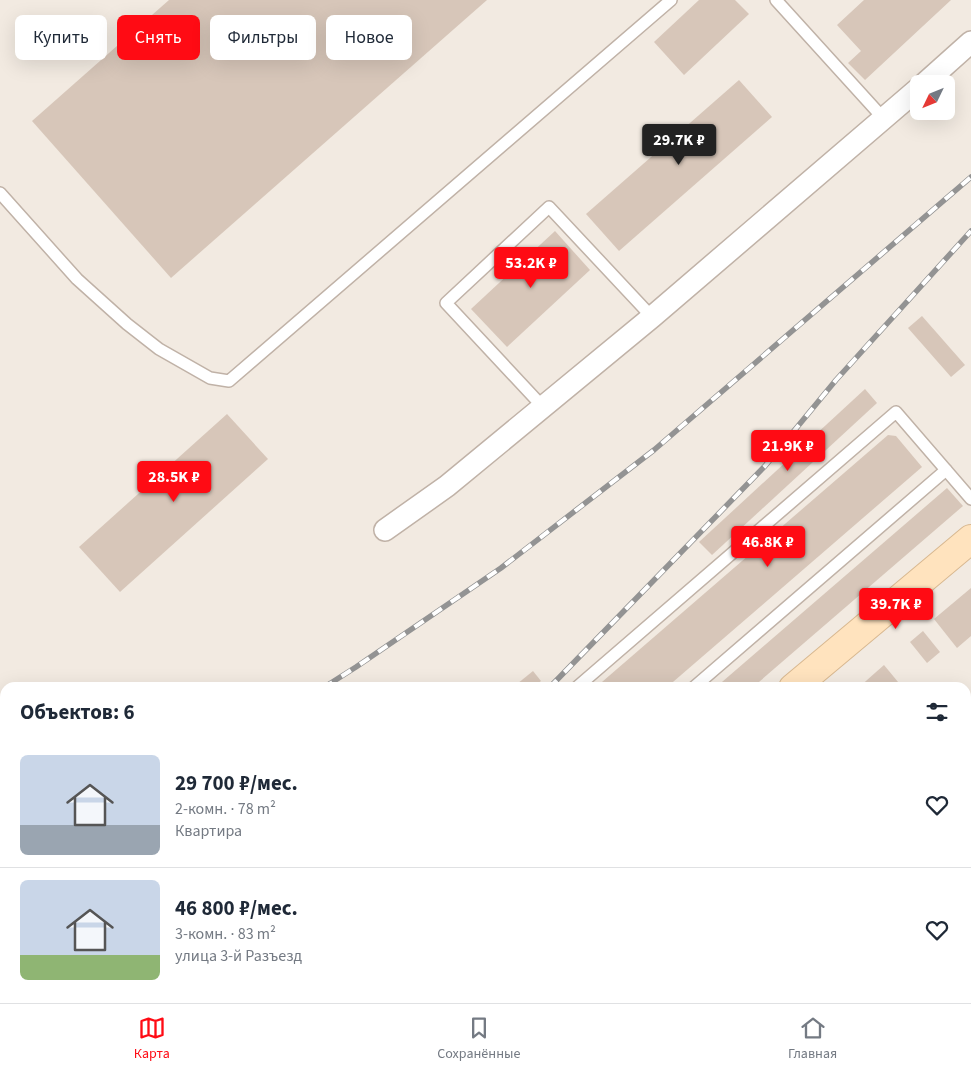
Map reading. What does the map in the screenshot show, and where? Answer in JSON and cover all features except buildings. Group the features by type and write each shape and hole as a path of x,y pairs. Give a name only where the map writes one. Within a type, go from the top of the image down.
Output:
{"main road":[{"path":"801,682 971,539"}],"street":[{"path":"934,75 971,42"},
{"path":"385,530 447,486 652,317 910,96"}],"lane":[{"path":"0,193 77,278 127,324 159,349 210,378 229,381 671,0"},
{"path":"776,0 884,119"},
{"path":"543,406 446,302 549,207 652,317"},
{"path":"583,682 896,412 971,500"},
{"path":"701,682 946,470"}],"railway":[{"path":"332,682 501,568 654,450 971,177"},
{"path":"555,682 765,466 836,380 971,231"}]}
